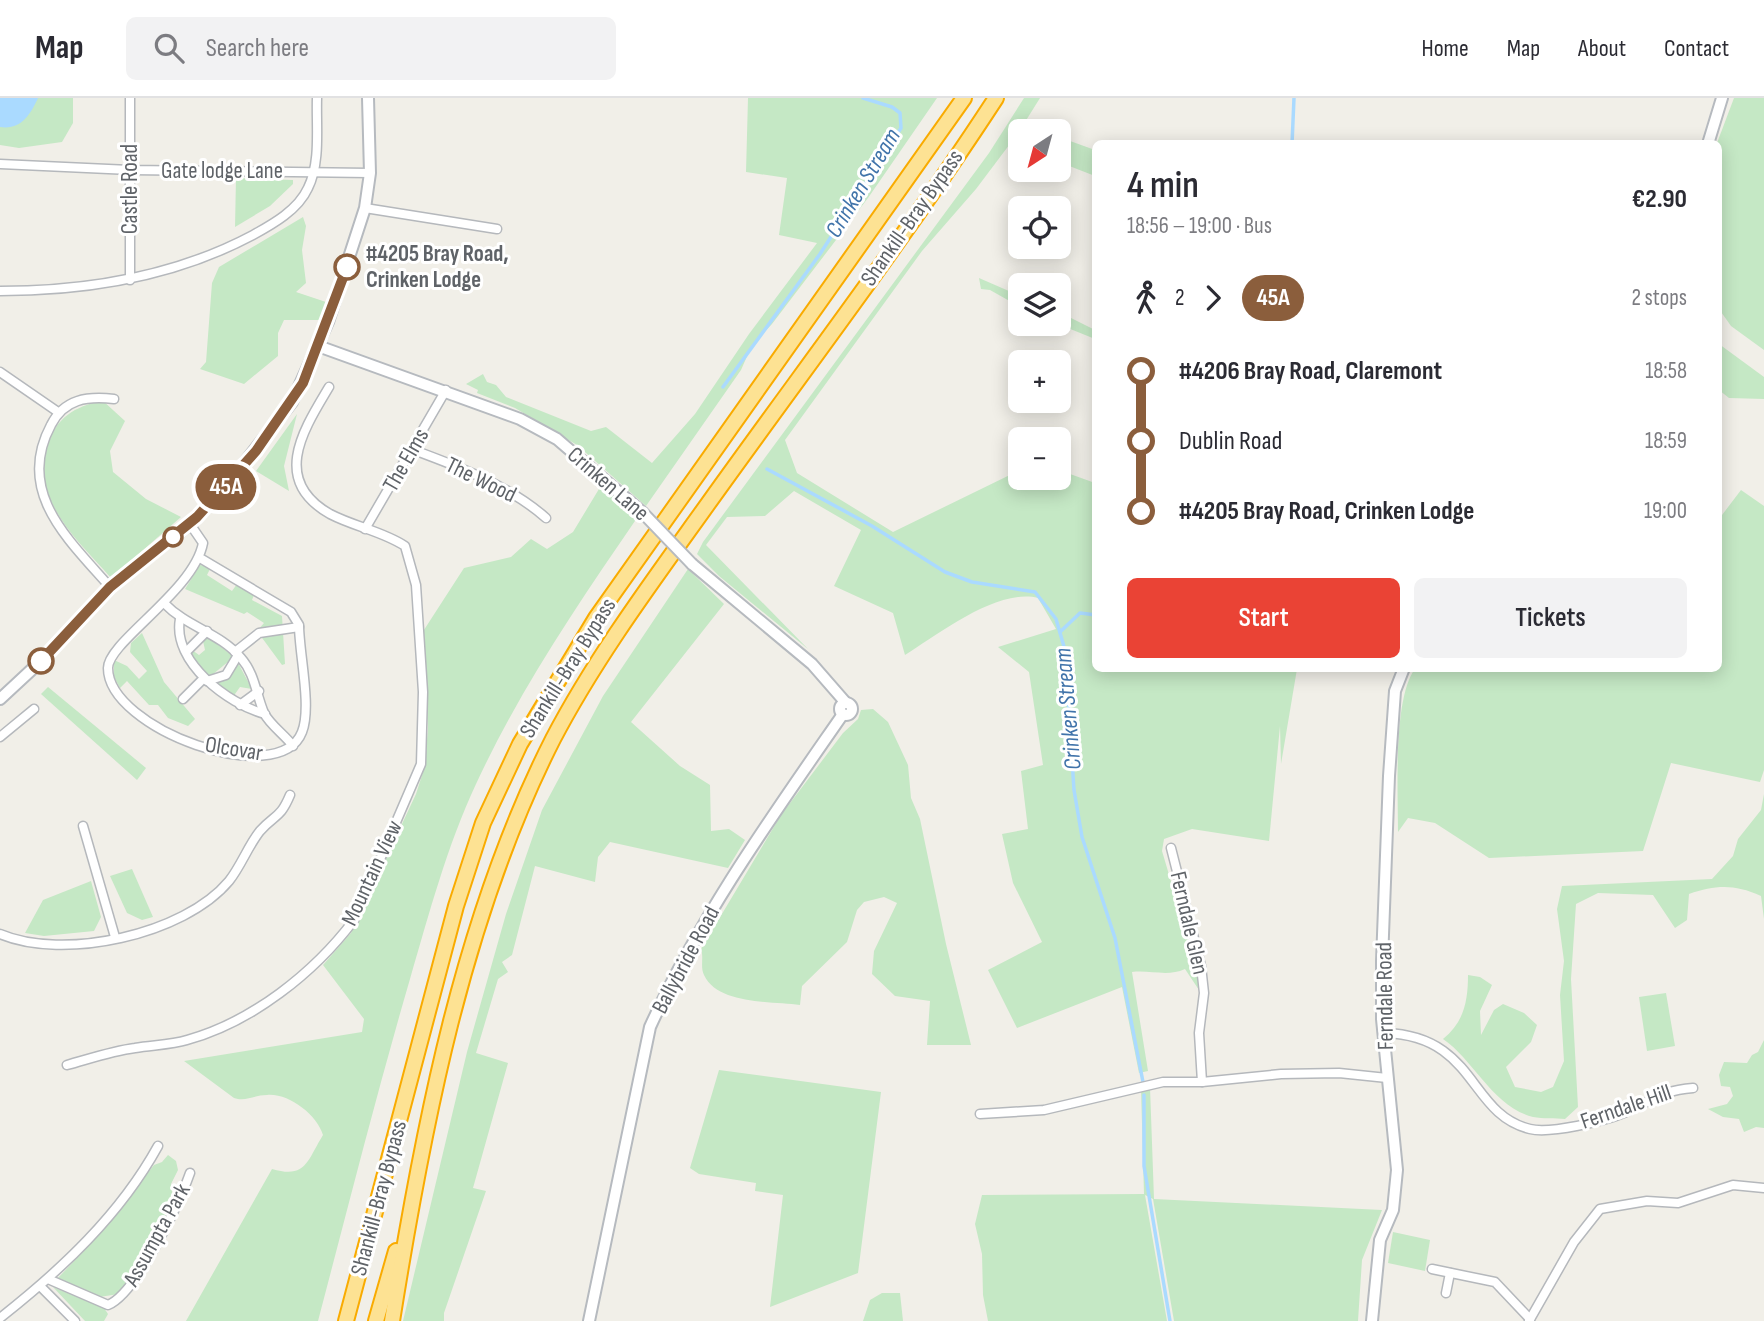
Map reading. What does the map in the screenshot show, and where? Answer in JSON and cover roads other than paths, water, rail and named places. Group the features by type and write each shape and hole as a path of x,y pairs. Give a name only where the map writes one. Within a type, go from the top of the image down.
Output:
{"highway":[{"name":"Shankill-Bray Bypass","path":"346,1321 456,906 483,823 520,744 596,618 964,98"},
{"name":"Shankill-Bray Bypass","path":"392,1321 412,1193 465,971 495,871 554,738 611,641 996,98"},
{"path":"376,1321 412,1193"}],"street":[{"name":"Castle Road","path":"130,98 130,280"},
{"path":"0,291 52,291 130,280 199,260 272,225 304,195 315,172 317,98"},
{"path":"0,699 41,661 110,587 190,524 233,480 303,383 365,208 370,173 368,98"},
{"path":"1709,140 1722,98"},
{"name":"Gate lodge Lane","path":"0,164 130,170 370,173"},
{"path":"365,208 497,229"},
{"name":"Crinken Lane","path":"318,346 446,390 520,419 557,439 642,512 692,564 813,664 844,708"},
{"path":"0,372 58,412"},
{"path":"329,387 301,433 295,457 299,474 306,493 328,513 365,529"},
{"name":"The Elms","path":"365,529 446,390"},
{"path":"110,587 65,535 47,508 37,475 41,446 58,412 90,396 114,399"},
{"name":"The Wood","path":"411,449 500,488 533,506 546,518"},
{"path":"183,699 205,680 226,675 237,654 259,633 299,627 290,612 200,558 203,543 190,524"},
{"name":"Mountain View","path":"67,1065 131,1048 187,1041 242,1020 329,950 354,920 421,764 423,692 416,585 405,546 387,534 365,529"},
{"name":"Olcovar","path":"200,558 165,604 139,626 109,662 110,681 130,709 164,732 227,753 273,755 293,746 304,722 299,627"},
{"path":"165,604 180,619 208,631 237,654 259,691 265,714 293,746"},
{"path":"180,619 178,629 187,651 205,680 240,705 265,714"},
{"path":"187,651 208,631"},
{"name":"Ferndale Road","path":"1372,1321 1380,1240 1393,1210 1397,1170 1387,1078 1382,973 1388,776 1395,691 1402,672"},
{"path":"240,705 259,691"},
{"name":"Ballybride Road","path":"589,1321 650,1027 666,991 732,876 844,708"},
{"path":"0,737 34,709"},
{"path":"0,934 21,942 80,945 155,929 212,896 229,881 261,830 283,813 290,795"},
{"path":"83,825 115,937"},
{"name":"Ferndale Glen","path":"1171,848 1205,993 1199,1033 1202,1082"},
{"name":"Ferndale Hill","path":"1385,1033 1405,1034 1428,1041 1453,1056 1503,1115 1530,1129 1562,1128 1622,1114 1670,1089 1693,1088"},
{"path":"980,1114 1044,1110 1163,1082 1202,1082 1281,1074 1339,1073 1387,1078"},
{"name":"Assumpta Park","path":"0,1318 48,1279 119,1203 158,1146"},
{"name":"Assumpta Park","path":"48,1279 108,1305 120,1301 154,1248 182,1196 190,1173"},
{"path":"1432,1269 1494,1282 1529,1320 1574,1242 1600,1209 1647,1200 1678,1203 1733,1185 1764,1188"},
{"path":"1446,1293 1450,1273"},
{"path":"40,1286 75,1321"}],"water":[{"path":"0,98 38,98 32,110 19,124 0,127"}],"waterway":[{"name":"Crinken Stream","path":"723,387 820,254 901,128 900,113 892,107 863,98"},
{"path":"1292,140 1294,98"},
{"name":"Crinken Stream","path":"767,469 872,526 945,572 972,582 1035,592 1056,619 1065,650 1074,790 1082,837 1115,938 1143,1082"},
{"path":"1060,632 1080,613 1092,614"},
{"name":"Crinken Stream","path":"1144,1095 1144,1166 1170,1321"}],"place":[{"name":"#4205 Bray Road, Crinken Lodge","path":"347,267"}]}
